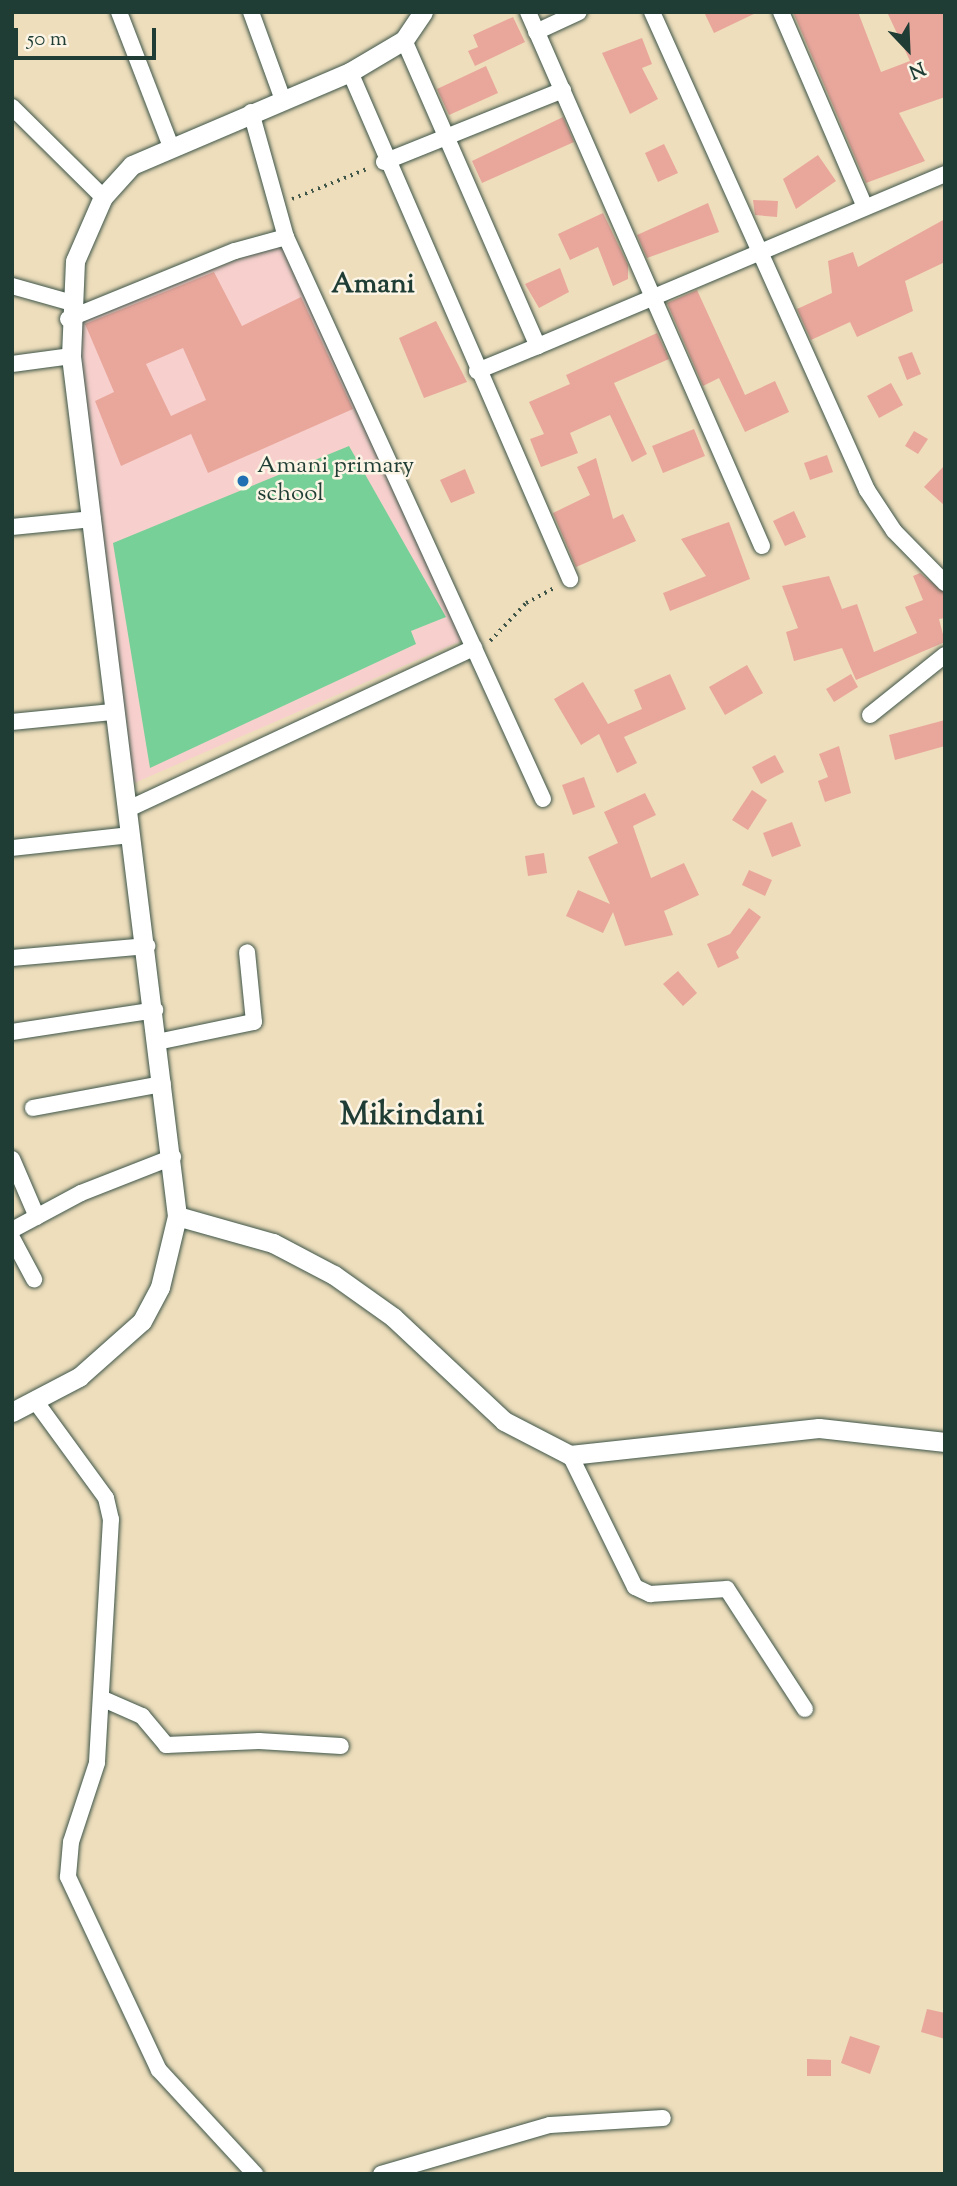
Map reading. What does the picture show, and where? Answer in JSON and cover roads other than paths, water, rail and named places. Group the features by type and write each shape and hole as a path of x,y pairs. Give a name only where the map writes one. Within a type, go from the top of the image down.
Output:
{"street":[{"path":"119,12 170,144"},
{"path":"251,12 283,100"},
{"path":"12,1412 36,1402 88,1371 142,1321 160,1287 177,1216 173,1157 155,1010 112,712 93,519 71,356 69,311 75,261 103,197 132,165 170,144 350,72 404,40 423,12"},
{"path":"528,12 650,298 762,546"},
{"path":"536,32 579,12"},
{"path":"652,12 756,253 867,490 894,531 945,583"},
{"path":"781,12 865,207"},
{"path":"404,40 449,136 538,346"},
{"path":"350,72 384,162 569,579"},
{"path":"384,162 563,90"},
{"path":"12,107 103,197"},
{"path":"251,112 281,204 286,237 542,799"},
{"path":"477,371 945,174"},
{"path":"12,286 69,311 235,251 286,237"},
{"path":"12,364 71,356"},
{"path":"12,527 93,519"},
{"path":"128,809 474,648"},
{"path":"870,715 945,655"},
{"path":"12,722 112,712"},
{"path":"12,848 130,835"},
{"path":"12,958 147,946"},
{"path":"157,1042 254,1022 247,952"},
{"path":"12,1032 155,1010"},
{"path":"33,1108 163,1084"},
{"path":"12,1230 37,1216 173,1157"},
{"path":"12,1159 37,1216"},
{"path":"177,1216 272,1243 334,1275 393,1317 504,1421 570,1455 820,1428 945,1442"},
{"path":"12,1238 34,1279"},
{"path":"36,1402 109,1505 97,1763 71,1842 68,1877 159,2070 255,2174"},
{"path":"570,1455 635,1587 650,1594 727,1589 805,1709"},
{"path":"101,1698 142,1716 166,1745 259,1741 341,1746"},
{"path":"381,2174 550,2125 663,2118"}],"place":[{"name":"Amani primary school","path":"243,481"}],"district":[{"name":"Amani","path":"373,285"},
{"name":"Mikindani","path":"412,1116"}]}
